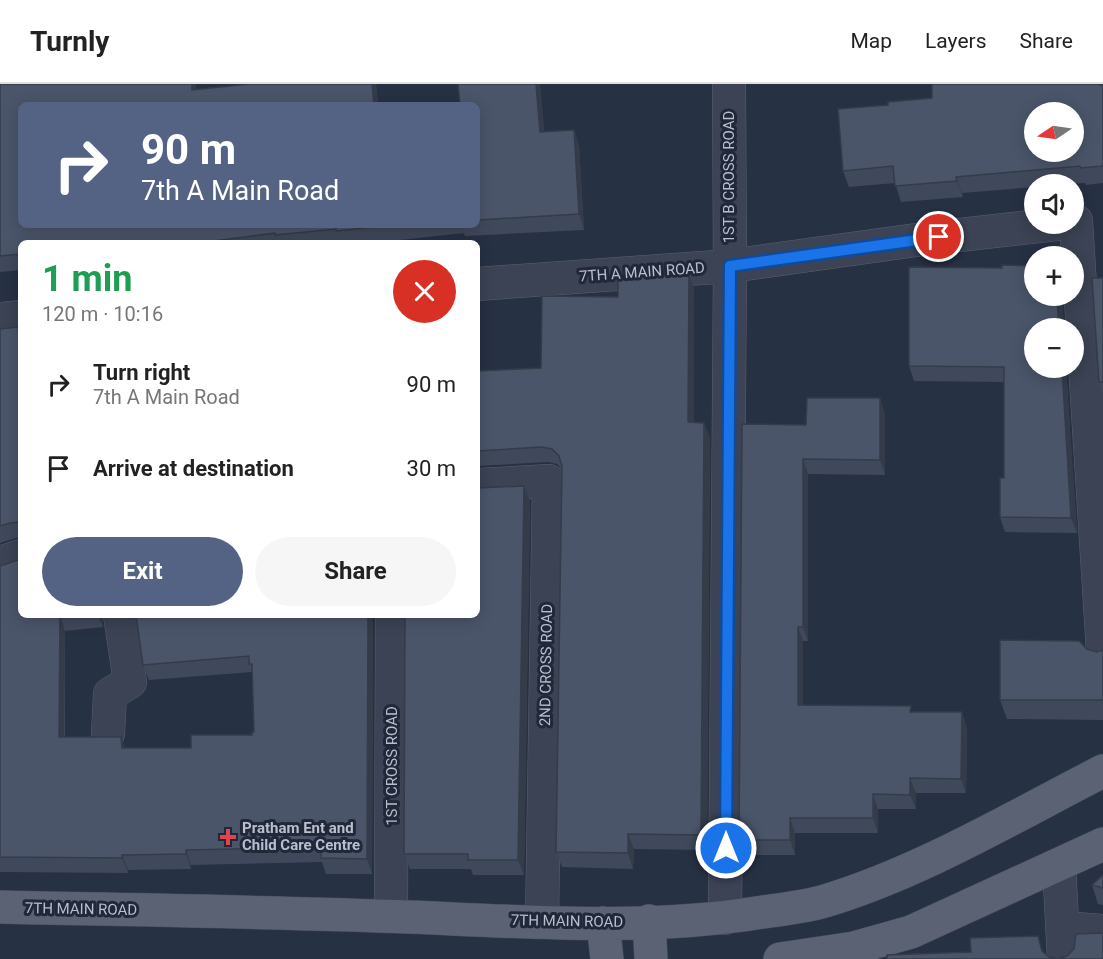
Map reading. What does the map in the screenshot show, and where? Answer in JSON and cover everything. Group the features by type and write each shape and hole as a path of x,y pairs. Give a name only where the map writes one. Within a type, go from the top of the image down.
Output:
{"main road":[{"name":"7TH MAIN ROAD","path":"0,907 603,923 725,918 823,902 892,876 1103,771"},
{"path":"780,959 854,953 911,932 1103,844"},
{"path":"650,921 651,959"},
{"path":"603,923 607,959"}],"street":[{"name":"1ST B CROSS ROAD","path":"725,918 730,266 729,84"},
{"name":"7TH A MAIN ROAD","path":"480,284 730,266 1024,227"},
{"path":"1078,234 1103,652"},
{"path":"0,319 18,317"},
{"name":"2ND CROSS ROAD","path":"480,485 549,481 542,922"},
{"path":"0,562 18,557"},
{"path":"108,734 110,694 130,682 120,618"},
{"name":"1ST CROSS ROAD","path":"391,916 392,618"},
{"path":"1059,865 1063,944 1103,932"}],"building":[{"path":"0,84 192,84 192,90 250,84 372,84 374,102 18,102 18,228 364,228 275,235 275,233 221,240 18,240 18,254 0,256"},
{"path":"458,84 536,84 540,132 574,130 579,214 480,220 480,102 460,102"},
{"path":"932,84 1100,84 1103,85 1103,166 956,177 957,181 895,186 893,166 843,171 838,109 888,105 888,102 932,98"},
{"path":"1002,265 1024,266 1024,306 1058,306 1058,318 1024,318 1024,378 1063,378 1071,518 1000,517 1000,478 1004,478 1004,367 909,366 909,267 1002,268"},
{"path":"689,274 688,422 704,423 701,835 628,834 628,853 556,852 562,466 559,456 552,449 542,447 480,451 480,371 541,368 542,296 618,297 618,277"},
{"path":"1092,278 1103,278 1103,382 1099,382"},
{"path":"18,327 18,522 0,526 0,329"},
{"path":"807,398 880,398 880,460 803,459 803,627 798,627 798,705 911,706 910,712 962,712 961,779 910,778 910,795 873,794 873,818 790,818 790,840 739,840 742,424 806,425"},
{"path":"524,486 518,860 468,860 468,854 404,854 405,618 480,618 480,488"},
{"path":"18,560 18,618 60,618 59,737 121,737 122,748 191,748 191,735 252,735 254,732 252,664 249,664 249,656 143,665 136,618 368,618 367,859 321,858 321,847 186,850 186,854 122,855 122,858 0,857 0,566"},
{"path":"1000,640 1079,641 1087,649 1097,652 1103,650 1103,700 1000,700"},
{"path":"1103,875 1103,888 1092,885"},
{"path":"1103,933 1103,959 1058,959 1067,956 1074,949 1076,934"},
{"path":"1038,936 1042,951 1049,957 1058,959 887,959 887,955 971,952 970,938"}],"place":[{"name":"Pratham Ent and Child Care Centre","path":"228,837"}],"route":[{"path":"726,848 730,266 939,237"}]}
